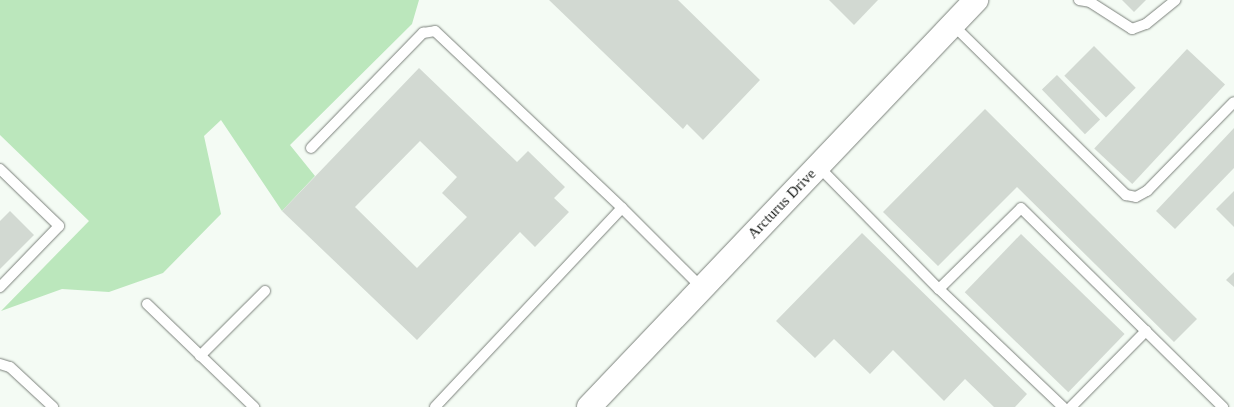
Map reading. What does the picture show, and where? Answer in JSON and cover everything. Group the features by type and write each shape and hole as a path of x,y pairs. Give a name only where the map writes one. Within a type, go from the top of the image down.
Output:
{"street":[{"name":"Arcturus Drive","path":"589,407 976,0"}],"lane":[{"path":"1079,0 1090,2 1132,29 1146,24 1176,0"},
{"path":"953,25 1126,195 1136,197 1147,191 1234,102"},
{"path":"311,148 423,33 435,31 622,208 702,288"},
{"path":"818,166 940,289 1063,407"},
{"path":"0,169 59,226 0,287"},
{"path":"435,407 622,208"},
{"path":"940,289 1021,208 1223,407"},
{"path":"200,356 265,291"},
{"path":"147,304 254,407"},
{"path":"1071,407 1146,331"},
{"path":"0,364 10,367 53,407"}],"green space":[{"path":"0,0 419,0 412,24 290,145 315,176 282,211 221,120 204,136 221,214 163,273 109,292 62,289 1,311 89,221 0,135"}],"building":[{"path":"549,0 678,0 760,80 703,140 687,124 683,129"},
{"path":"829,0 878,0 854,25"},
{"path":"1122,0 1146,0 1134,12"},
{"path":"1094,46 1136,88 1106,117 1064,76"},
{"path":"1187,49 1225,84 1132,184 1094,148"},
{"path":"419,68 517,162 528,151 565,187 554,198 569,212 535,247 520,232 417,340 282,211","holes":["420,141 457,177 442,193 467,217 417,268 355,207"]},
{"path":"1057,75 1100,120 1085,134 1042,90"},
{"path":"985,109 1197,319 1174,342 1017,187 938,266 883,212"},
{"path":"1234,128 1234,168 1175,229 1156,211"},
{"path":"1234,191 1234,227 1216,209"},
{"path":"10,211 34,235 0,269 0,221"},
{"path":"862,233 1027,394 1015,407 994,407 965,379 944,401 893,350 870,374 834,339 815,358 776,321"},
{"path":"1021,234 1125,334 1068,392 965,292"},
{"path":"1234,272 1234,287 1226,280"}]}
